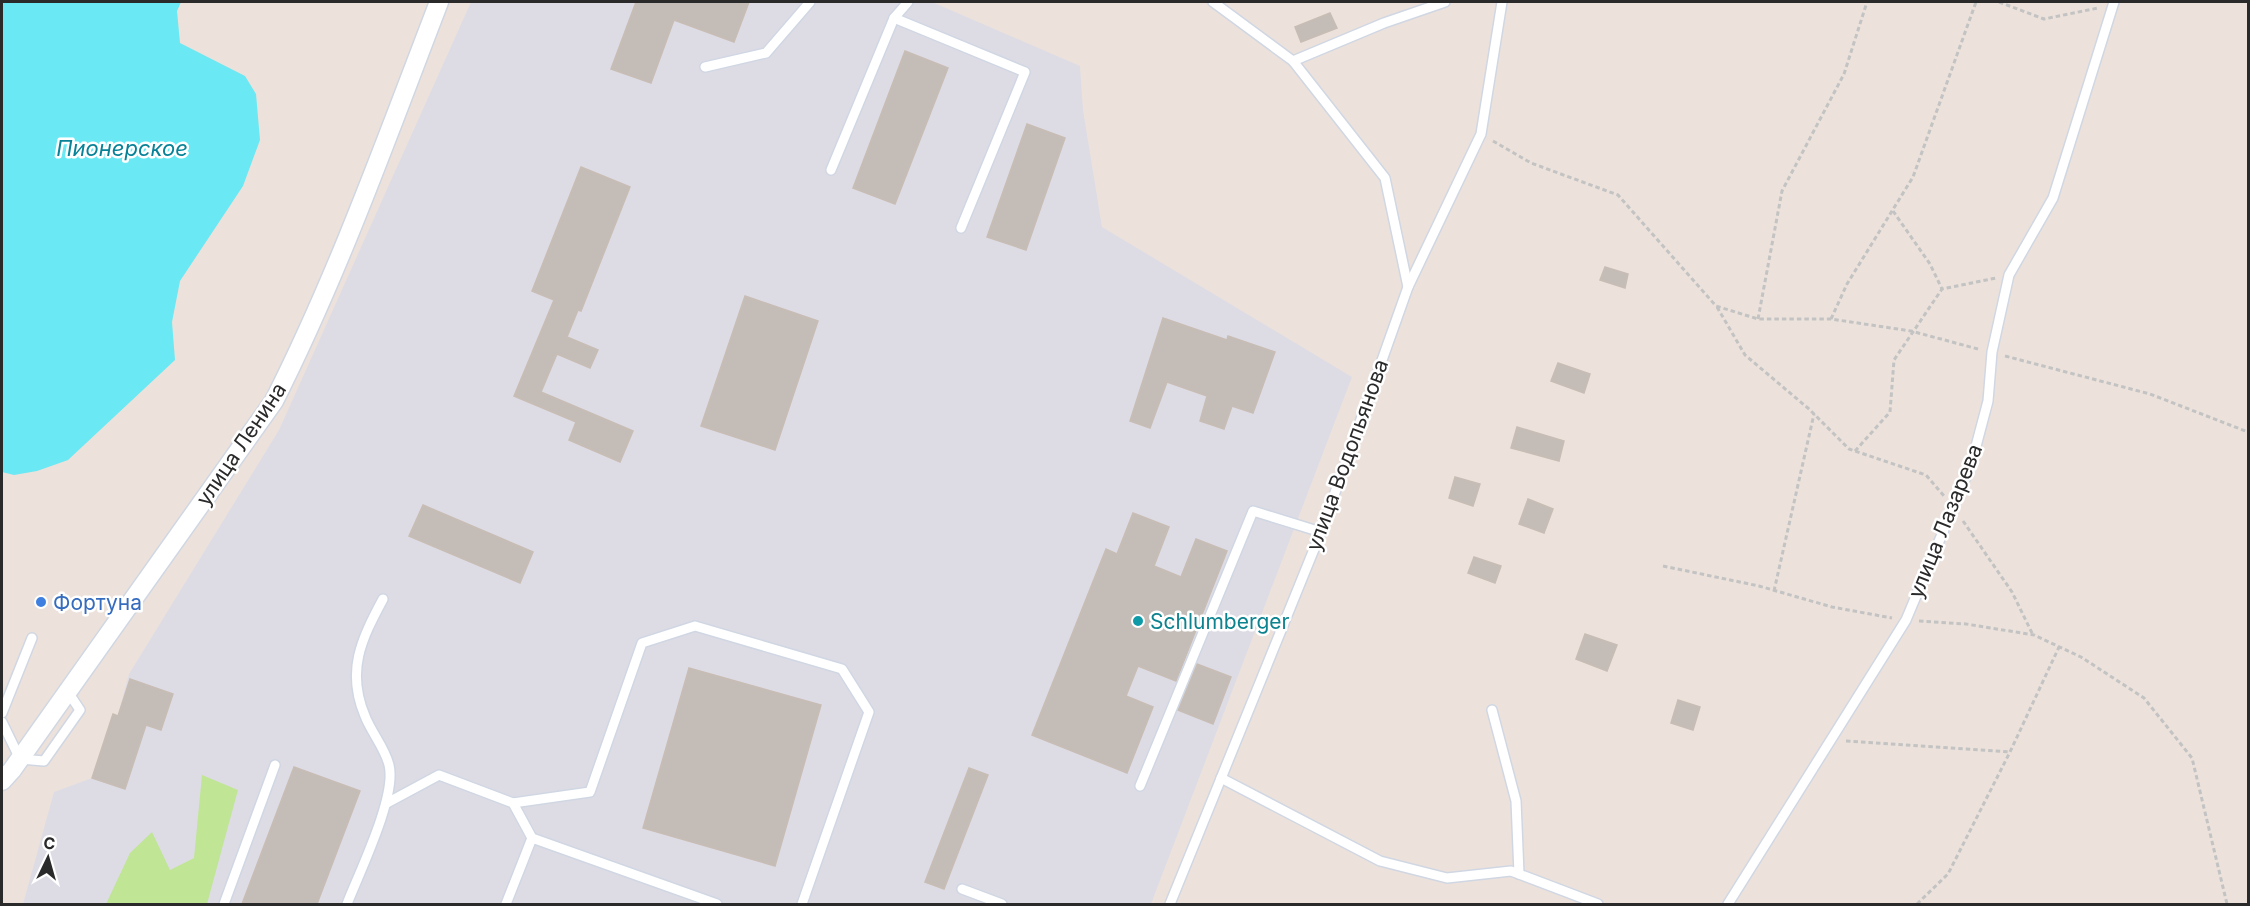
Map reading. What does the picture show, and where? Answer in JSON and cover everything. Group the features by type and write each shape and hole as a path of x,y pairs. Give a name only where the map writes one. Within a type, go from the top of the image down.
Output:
{"street":[{"name":"улица Ленина","path":"2,781 68,692 274,401 306,337 351,234 439,2"}],"lane":[{"path":"705,67 766,53 810,2"},
{"path":"831,170 894,18 908,2"},
{"path":"1213,2 1222,5 1293,61 1385,178 1408,286"},
{"path":"1293,61 1384,23 1445,2"},
{"name":"улица Водопьянова","path":"1170,904 1321,532 1408,286 1481,134 1502,2"},
{"name":"улица Лазарева","path":"1728,904 1906,620 1971,465 1988,400 1992,352 2009,275 2053,198 2114,3"},
{"path":"894,18 1025,72 961,228"},
{"path":"1140,786 1252,511 1321,532"},
{"path":"347,904 387,803 390,766 364,715 354,676 363,637 383,599"},
{"path":"387,803 439,775 513,803 590,792 642,643 695,626 842,669 868,712 802,904"},
{"path":"2,713 32,638"},
{"path":"1492,710 1516,801 1519,874"},
{"path":"2,722 20,759"},
{"path":"224,904 275,765"},
{"path":"1221,778 1380,861 1447,878 1511,871 1598,904"},
{"path":"513,803 532,838 717,904"},
{"path":"506,904 532,838"},
{"path":"962,888 1002,904"}],"path":[{"path":"1758,319 1782,191 1844,74 1868,2"},
{"path":"1831,320 1847,284 1913,177 1976,2"},
{"path":"1999,2 2044,19 2114,3"},
{"path":"1481,134 1531,164 1617,195 1716,306 1745,355 1814,414 1849,449 1926,475 1953,506 2012,592 2034,635"},
{"path":"1893,211 1930,264 1942,289"},
{"path":"1855,451 1890,412 1894,360 1942,289 2009,275"},
{"path":"1716,306 1758,319 1831,320 1911,332 2150,394 2248,432"},
{"path":"1774,591 1814,414"},
{"path":"1663,566 1774,591 1832,607 1906,620 1966,624 2034,635 2081,657 2144,698 2192,758 2227,904"},
{"path":"1917,904 1948,874 2010,752 2059,647"},
{"path":"1832,740 2010,752"}],"shaded area":[{"path":"471,2 932,2 1080,66 1083,110 1102,227 1352,377 1151,904 23,904 54,792 92,778 113,714 118,715 129,674 279,430"}],"green space":[{"path":"202,775 238,790 207,904 106,904 130,853 152,832 170,870 194,858"}],"water":[{"name":"Пионерское","path":"2,2 181,2 177,11 180,43 245,76 256,94 260,140 243,186 180,281 172,322 175,360 68,460 37,471 14,475 2,472"}],"building":[{"path":"636,2 749,2 734,42 674,20 651,83 611,69"},
{"path":"1330,13 1337,28 1301,42 1295,27"},
{"path":"905,51 948,68 895,204 853,188"},
{"path":"1027,124 1065,138 1026,250 987,237"},
{"path":"581,167 630,187 581,311 578,310 567,337 598,350 590,368 557,354 541,392 633,431 620,462 569,440 576,422 514,396 554,300 532,291"},
{"path":"1605,267 1628,274 1625,288 1600,280"},
{"path":"745,296 818,321 775,450 701,426"},
{"path":"1163,318 1227,340 1228,336 1275,352 1253,413 1232,406 1224,429 1200,421 1207,396 1167,382 1150,428 1130,421"},
{"path":"1558,363 1590,374 1584,393 1551,381"},
{"path":"1517,427 1564,441 1559,461 1511,448"},
{"path":"1455,477 1480,484 1473,506 1449,498"},
{"path":"1528,499 1553,509 1544,533 1519,524"},
{"path":"423,505 533,552 520,583 409,536"},
{"name":"Schlumberger","path":"1133,513 1169,527 1154,566 1181,577 1196,539 1227,551 1176,681 1138,666 1126,696 1153,707 1127,773 1032,735 1106,549 1117,554"},
{"path":"1474,557 1501,566 1495,583 1468,573"},
{"path":"1585,634 1617,645 1607,671 1576,659"},
{"path":"1197,664 1231,677 1213,724 1178,710"},
{"path":"689,668 821,705 775,866 643,828"},
{"path":"130,679 173,694 161,730 146,725 125,789 92,778 113,714 118,716"},
{"path":"1678,700 1700,707 1693,730 1671,723"},
{"path":"294,767 360,791 317,904 242,904"},
{"path":"969,768 988,775 944,889 925,882"}],"place":[{"name":"Фортуна","path":"41,602"},
{"name":"Schlumberger","path":"1138,621"}]}
